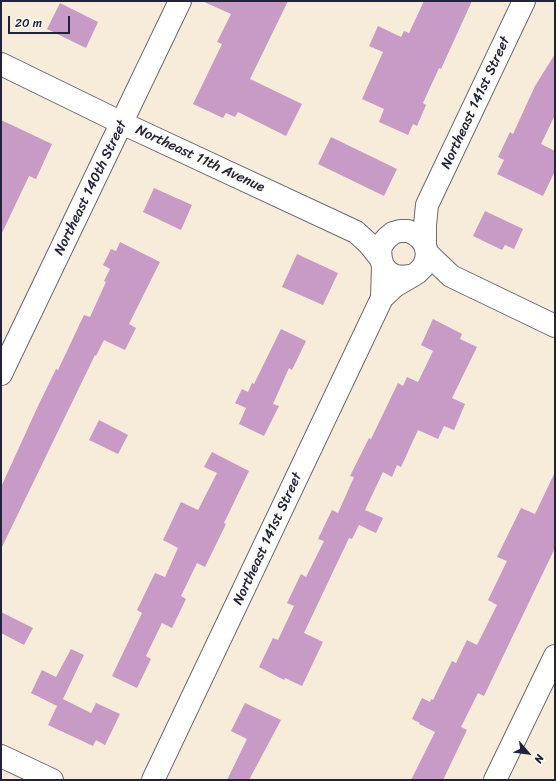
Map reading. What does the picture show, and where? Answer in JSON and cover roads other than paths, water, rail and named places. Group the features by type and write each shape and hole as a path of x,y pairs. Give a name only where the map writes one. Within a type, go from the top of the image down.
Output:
{"street":[{"name":"Northeast 140th Street","path":"1,374 180,1"},
{"name":"Northeast 141st Street","path":"426,249 425,226 427,205 524,1"},
{"name":"Northeast 11th Avenue","path":"1,64 122,123 356,232 369,244 382,262"},
{"name":"Northeast 141st Street","path":"397,232 427,205"},
{"path":"451,276 395,276 388,272 382,262 380,251 382,244 387,238 397,232 408,231 415,234 421,239 426,249 451,276 555,326"},
{"name":"Northeast 11th Avenue","path":"356,232 397,232"},
{"path":"414,275 423,267 426,260 426,249"},
{"name":"Northeast 141st Street","path":"382,262 382,298"},
{"name":"Northeast 141st Street","path":"154,780 382,298 395,286 414,275"},
{"path":"495,780 555,656"},
{"path":"1,756 52,780"}]}
